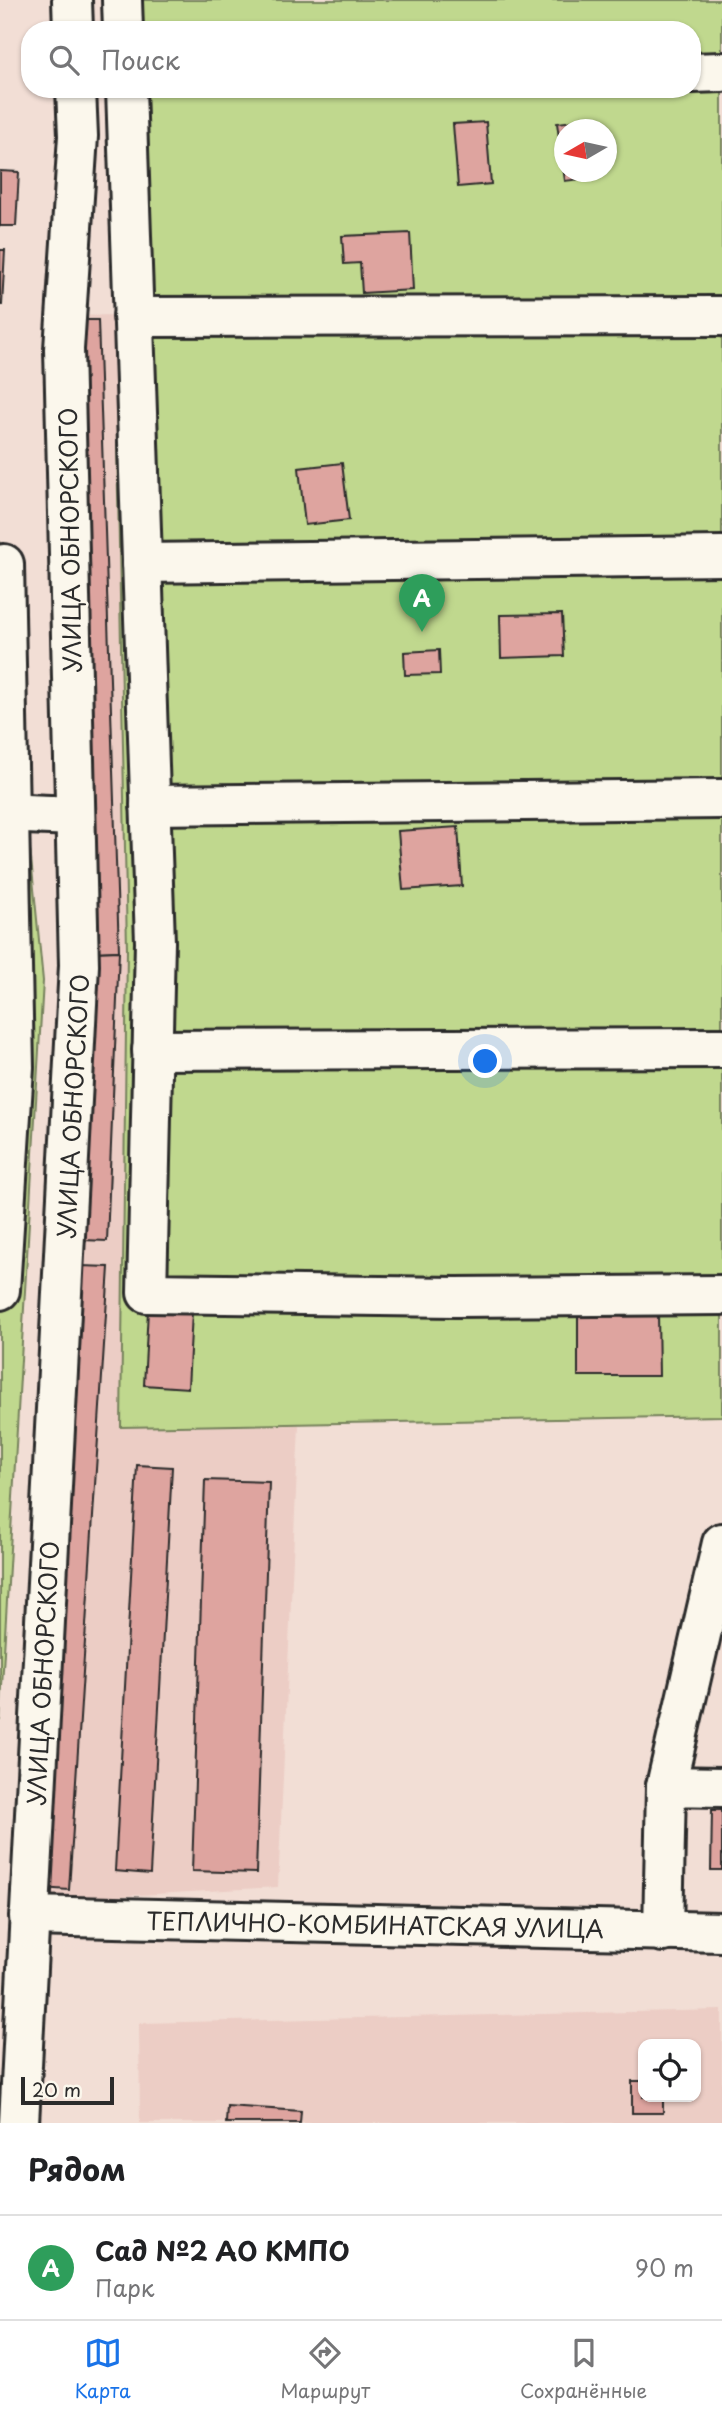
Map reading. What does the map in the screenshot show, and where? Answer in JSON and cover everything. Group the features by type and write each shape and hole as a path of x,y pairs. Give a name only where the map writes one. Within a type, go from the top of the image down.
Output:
{"street":[{"path":"72,0 73,21"},
{"path":"122,0 123,21"},
{"path":"701,73 722,72"},
{"name":"УЛИЦА ОБНОРСКОГО","path":"19,2123 79,965 64,349 78,136 76,98"},
{"path":"126,98 155,942 147,1293 456,1297 722,1295"},
{"path":"133,317 722,316"},
{"path":"142,563 722,556"},
{"path":"0,1290 7,1067 4,564"},
{"path":"150,805 722,799"},
{"path":"5,813 75,816"},
{"path":"152,1050 722,1048"},
{"path":"663,1932 666,1786 722,1543"},
{"path":"666,1786 722,1787"},
{"name":"ТЕПЛИЧНО-КОМБИНАТСКАЯ УЛИЦА","path":"29,1916 722,1932"}],"shaded area":[{"path":"115,315 127,949 121,1427 299,1425 278,1887 35,1901 91,953 70,316"},
{"path":"722,2010 722,2123 140,2123 139,2023"}],"green space":[{"path":"107,0 722,0 722,1416 121,1427 127,949 110,98 701,98 701,21 108,21"},
{"path":"0,541 43,981 0,1721"}],"building":[{"path":"486,122 491,184 458,187 453,124"},
{"path":"0,171 19,172 16,226 0,226"},
{"path":"410,233 413,290 362,293 360,263 344,264 342,236"},
{"path":"0,250 5,250 2,305 0,305"},
{"path":"75,320 98,320 119,951 95,952"},
{"path":"342,463 349,520 305,525 299,468"},
{"path":"562,614 564,656 501,658 500,615"},
{"path":"439,650 440,674 405,675 404,652"},
{"path":"458,827 462,886 403,890 398,831"},
{"path":"119,951 107,1241 83,1240 95,952"},
{"path":"81,1266 109,1267 69,1890 41,1888"},
{"path":"148,1310 192,1312 188,1388 144,1385"},
{"path":"658,1313 659,1376 578,1376 578,1314"},
{"path":"137,1465 172,1467 150,1874 115,1871"},
{"path":"205,1480 269,1482 256,1873 192,1871"},
{"path":"712,1810 722,1810 722,1870 711,1870"},
{"path":"632,2081 638,2081 638,2102 663,2102 663,2113 632,2113"},
{"path":"227,2106 301,2111 300,2123 226,2123"}],"place":[{"name":"Сад №2 АО КМПО","path":"422,632"}]}
